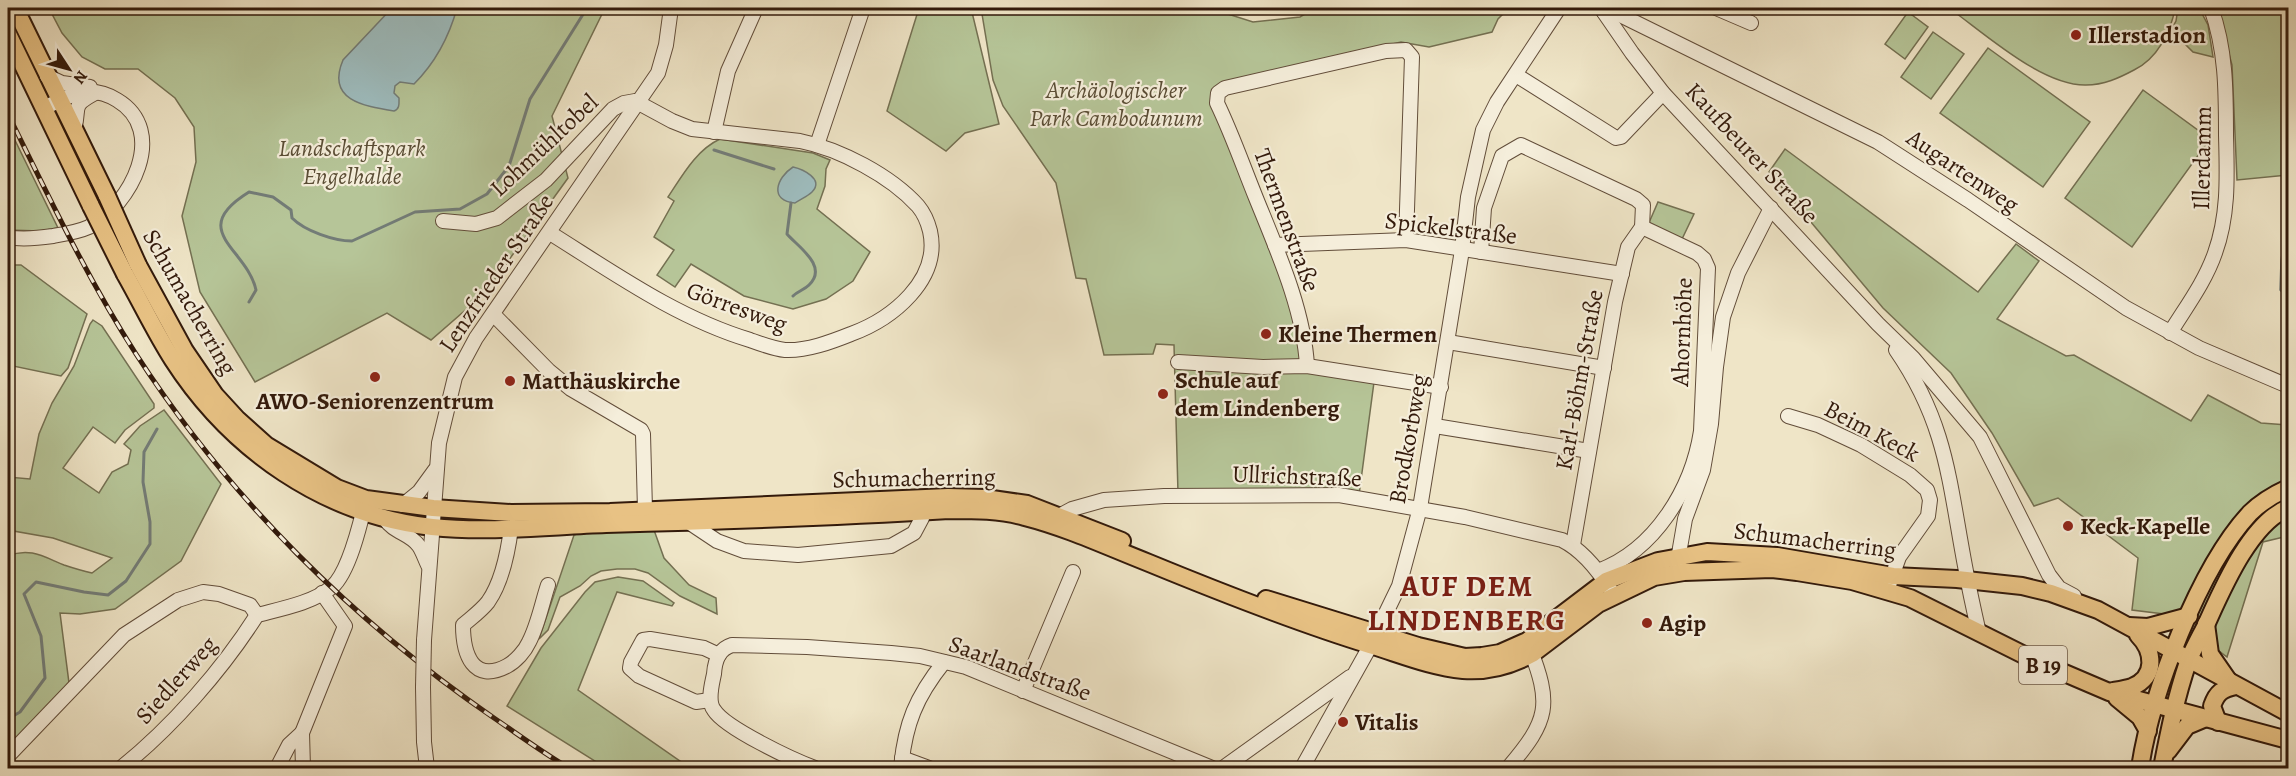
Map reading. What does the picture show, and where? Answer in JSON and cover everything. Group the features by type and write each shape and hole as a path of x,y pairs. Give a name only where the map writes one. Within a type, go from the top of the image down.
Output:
{"main road":[{"name":"Schumacherring","path":"15,8 47,76 51,105 74,129 107,196 131,269 173,360 207,405 259,456 287,476 335,502 365,506 403,505 511,513 645,510 948,497 985,498 1027,504 1059,516 1081,530"},
{"name":"Schumacherring","path":"8,34 51,105 92,206 131,269"},
{"path":"2140,768 2155,704 2173,652 2217,557 2251,511 2273,495 2289,488"},
{"name":"Schumacherring","path":"365,506 385,519 431,527 511,528 983,510 1003,512 1081,530 1374,639 1465,657 1530,648 1598,604 1606,582 1654,577 1677,565 1772,569 1890,583 1968,580 2022,586 2082,604 2128,626 2233,684"},
{"path":"2163,763 2174,708 2189,660 2222,589 2247,547 2264,526 2289,508"},
{"name":"Schumacherring","path":"1890,583 1910,598 1979,633 2068,676 2109,692"},
{"path":"2128,626 2148,627 2189,616"},
{"path":"2206,624 2211,654 2233,684 2289,712"},
{"path":"2109,692 2132,687 2139,683 2146,677 2152,661 2145,642 2128,626"},
{"path":"2163,763 2177,737 2187,726 2212,720 2212,706 2216,696 2222,689 2233,684"},
{"path":"2109,692 2140,717 2148,731"},
{"name":"B 19","path":"2109,692 2289,740"}],"street":[{"name":"Lenzfrieder Straße","path":"428,768 424,742 423,687 431,527 439,443 455,377 493,314 658,74 666,45 671,8"},
{"path":"714,132 728,70 756,8"},
{"path":"817,144 863,8"},
{"name":"Brodkorbweg","path":"1302,768 1374,639 1399,586 1420,508 1448,342 1468,197 1483,130 1497,102 1559,8"},
{"path":"1716,8 1751,23"},
{"name":"Illerdamm","path":"2169,333 2206,275 2225,214 2227,190 2226,69 2218,26 2211,8"},
{"name":"Kaufbeurer Straße","path":"1603,10 1663,93 1878,324 1913,358 1980,437 2049,575 2059,588 2073,595 2082,604"},
{"name":"Augartenweg","path":"1603,10 1610,10 1878,142 1968,200 2126,308 2199,348 2289,386"},
{"name":"Thermenstraße","path":"1307,366 1306,342 1275,246 1217,103 1218,93 1225,88 1308,68 1386,51 1406,50 1412,57 1406,240"},
{"path":"1516,75 1616,138 1621,137 1663,93"},
{"path":"8,237 40,238 76,232 90,226 109,213 128,188 142,150 142,134 138,122 133,112 124,104 88,86 62,83 47,76"},
{"path":"51,105 70,95 97,92"},
{"path":"74,129 77,106 82,100 97,92"},
{"name":"Lohmühltobel","path":"443,221 476,224 497,219 546,180 613,109 624,103 640,103"},
{"name":"Görresweg","path":"550,232 648,294 709,325 783,350 798,350 830,343 862,330 885,318 911,294 927,268 932,241 919,207 898,189 859,163 817,144 692,129 640,103"},
{"path":"1481,252 1484,208 1502,156 1521,145 1636,199 1643,206 1642,228"},
{"path":"1677,565 1685,519 1703,470 1711,424 1723,317 1738,273 1771,208"},
{"name":"Karl-Böhm-Straße","path":"1573,545 1622,274 1628,247 1642,228"},
{"name":"Ahornhöhe","path":"1606,582 1614,565 1629,555 1668,513 1687,481 1701,431 1708,268 1704,259 1697,253 1642,228"},
{"name":"Spickelstraße","path":"1275,246 1406,240 1622,274"},
{"path":"493,314 549,371 572,389 641,430 645,510"},
{"name":"Kaufbeurer Straße","path":"1878,324 1921,388 1933,415 1951,477 1979,633"},
{"path":"1448,342 1604,368"},
{"path":"1178,362 1263,367 1307,366 1441,387"},
{"name":"Beim Keck","path":"1788,416 1818,425 1861,445 1910,475 1927,490 1930,500 1928,516 1899,557 1890,583"},
{"path":"1435,426 1589,451"},
{"path":"403,505 427,482 436,468"},
{"name":"Ullrichstraße","path":"1059,516 1072,509 1104,500 1164,496 1339,495 1420,508 1562,540 1573,545 1606,582"},
{"path":"8,756 124,635 178,600 203,592 219,594 250,605 257,615 288,608 332,587 343,571 365,506"},
{"path":"687,521 717,541 744,551 798,555 891,546 914,533 923,512"},
{"path":"385,519 391,528 419,546 429,567"},
{"path":"511,528 496,588 488,602 463,625 469,660 474,666 484,672 493,672 512,664 529,643 548,585"},
{"path":"1023,690 1073,572"},
{"path":"303,768 302,733 345,626 322,593"},
{"name":"Siedlerweg","path":"121,768 163,731 187,704 238,643 257,615"},
{"path":"712,705 714,671 719,655 704,648 650,639 643,640 630,662 633,672 696,702 712,705 731,725 815,768"},
{"name":"Saarlandstraße","path":"719,655 725,647 732,645 807,646 920,656 966,667 1212,768"},
{"path":"1508,768 1530,742 1545,706 1541,675 1530,648"},
{"path":"929,768 902,763 909,719 919,698 944,662"},
{"path":"1223,768 1354,675"},
{"path":"277,768 289,745 302,733"}],"green space":[{"name":"Landschaftspark Engelhalde","path":"60,8 605,8 552,116 568,178 485,293 431,340 387,313 255,382 200,292 182,216 196,162 194,127 175,98 138,69 105,69 82,57 62,33 51,12"},
{"path":"919,8 971,8 999,124 965,133 946,151 887,111"},
{"name":"Archäologischer Park Cambodunum","path":"981,8 1209,8 1253,22 1300,17 1315,8 1509,8 1498,19 1492,32 1429,47 1401,42 1222,84 1211,96 1287,295 1301,344 1303,370 1374,382 1359,495 1178,493 1174,345 1156,344 1153,354 1104,355 1086,279 1076,278 1056,183 1003,106 993,80"},
{"name":"Illerstadion","path":"1949,8 2175,8 2162,44 2150,59 2117,78 2099,84 2086,85 2069,83 2033,68 1996,44"},
{"path":"2178,8 2199,8 2208,25 2213,57 2193,52 2171,30 2176,21"},
{"path":"2217,8 2288,8 2288,175 2237,180 2232,65"},
{"path":"1908,12 1928,27 1905,59 1885,44"},
{"path":"1933,32 1964,54 1931,99 1901,77"},
{"path":"1988,48 2090,122 2043,187 1940,113"},
{"path":"2143,90 2210,139 2132,247 2065,198"},
{"path":"8,126 58,228 40,231 8,230"},
{"path":"720,139 813,153 830,160 826,169 825,186 817,209 870,252 853,281 826,299 793,309 744,296 691,264 675,287 657,275 674,250 654,237 674,201 668,197 697,157"},
{"path":"1785,149 1978,292 2016,244 2039,261 1997,319 2066,356 2074,355 2191,421 2208,395 2261,423 2288,425 2288,536 2263,542 2227,657 2164,614 2132,610 2138,558 2058,498 2034,506 1992,433 1951,373 1883,308 1769,172"},
{"path":"1658,202 1694,214 1682,239 1648,225"},
{"path":"10,265 21,265 87,314 68,368 61,376 8,365"},
{"path":"93,320 102,326 154,404 154,408 125,430 115,443 93,427 63,468 99,493 112,472 128,464 131,450 124,444 140,426 164,410 221,484 181,561 115,609 80,614 60,613 69,683 12,743 8,742 8,556 23,552 37,554 92,573 112,558 53,538 8,530 8,477 30,479 39,434 52,403 74,366"},
{"path":"654,530 664,558 689,585 716,598 717,614 680,596 648,573 635,569 601,571 560,597 548,630 539,639 574,535 585,531"},
{"path":"618,577 643,581 674,603 672,606 617,592 578,690 690,768 606,768 507,706 541,648 585,592 595,582"}],"water":[{"path":"392,8 457,8 446,39 429,67 414,84 400,82 395,86 394,93 399,98 399,104 394,111 371,107 350,99 339,84 339,73 343,60"},
{"path":"793,167 811,175 816,183 812,192 795,203 781,198 778,194 782,177"},
{"path":"2288,212 2288,299 2280,290 2281,261"}],"waterway":[{"path":"249,302 256,290 251,275 225,240 221,229 222,218 231,206 249,192 273,197 291,210 292,218 304,227 329,237 352,241 415,212 460,209 487,194 509,166 530,99 587,8"},
{"path":"714,150 774,169"},
{"path":"791,203 787,234 804,250 815,271 814,278 809,285 793,296"},
{"path":"8,719 20,712 45,678 41,636 24,594 36,582 108,595 126,581 150,544 150,522 143,482 144,452 157,429"}],"railway":[{"path":"8,114 85,266 136,354 172,407 253,507 297,554 392,640 494,718 569,768"}],"place":[{"name":"Illerstadion","path":"2076,35"},
{"name":"Kleine Thermen","path":"1266,334"},
{"name":"AWO-Seniorenzentrum","path":"375,377"},
{"name":"Matthäuskirche","path":"510,381"},
{"name":"Schule auf dem Lindenberg","path":"1163,394"},
{"name":"Keck-Kapelle","path":"2068,526"},
{"name":"Agip","path":"1647,623"},
{"name":"Vitalis","path":"1343,722"}],"district":[{"name":"AUF DEM LINDENBERG","path":"1467,603"}]}
